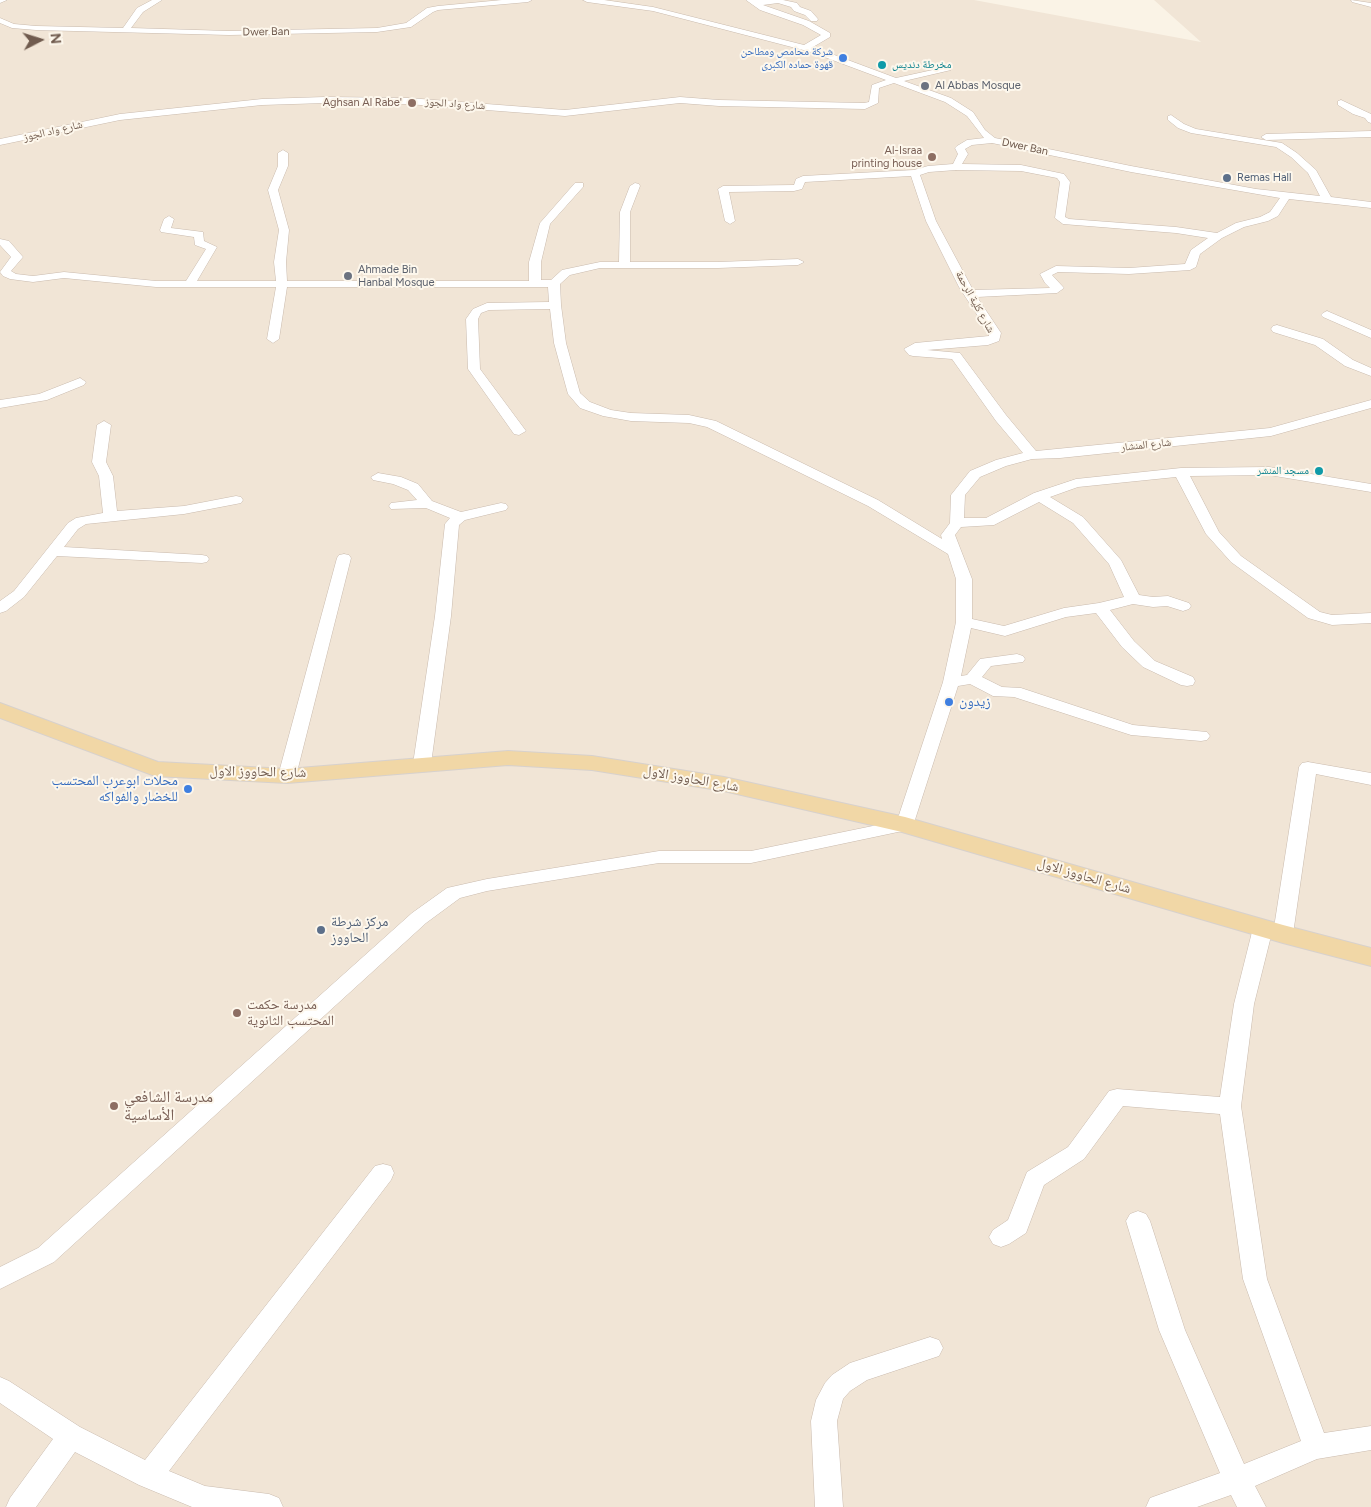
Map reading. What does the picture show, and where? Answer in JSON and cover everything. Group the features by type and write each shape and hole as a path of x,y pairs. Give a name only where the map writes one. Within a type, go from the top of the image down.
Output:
{"main road":[{"name":"شارع الحاووز الاول","path":"0,710 27,722 156,769 287,776 508,758 592,763 724,784 905,825 1273,931 1371,957"}],"street":[{"path":"126,30 140,10 158,0"},
{"path":"441,0 450,6"},
{"name":"Dwer Ban","path":"0,20 9,25 27,28 96,26 126,30 252,33 386,29 404,26 432,9 528,0"},
{"name":"Dwer Ban","path":"588,0 653,9 807,47 948,100 963,108 973,117 982,132 992,140 1131,169 1286,196 1371,205"},
{"path":"1355,0 1371,5"},
{"path":"753,2 778,1 794,5 797,9 813,16 815,20 806,23"},
{"path":"753,2 787,18 806,23 827,35 807,47"},
{"path":"897,80 948,68"},
{"name":"شارع واد الجوز","path":"0,142 120,118 262,102 325,100 408,101 566,113 680,100 719,103 864,106 873,103 876,85 897,80"},
{"path":"1341,103 1356,112 1369,116 1371,120"},
{"path":"1171,118 1181,126 1194,131 1279,145 1294,155 1312,172 1327,200"},
{"path":"1259,142 1259,138 1371,134"},
{"path":"956,167 963,154 960,148 970,142 992,140"},
{"path":"272,339 282,285 280,262 284,230 273,190 283,166 283,153"},
{"path":"730,221 723,189 794,188 798,187 803,179 915,173 928,169 956,167 1021,168 1060,176 1065,182 1060,218 1067,222 1176,230 1218,236"},
{"name":"شارع كلية الرحمة","path":"915,173 932,221 970,294 995,333 995,338 988,341 910,349 912,352 956,356 1001,418 1032,455"},
{"path":"535,284 535,262 545,224 579,185"},
{"path":"624,265 625,212 635,186"},
{"path":"970,294 1053,291 1058,288 1049,281 1046,274 1056,269 1129,271 1190,267 1195,252 1218,236 1238,226 1264,220 1274,214 1286,196"},
{"path":"1157,218 1238,226"},
{"path":"169,219 164,230 199,234 199,243 212,247 189,285"},
{"path":"0,242 5,243 17,257 3,273 14,277 26,279 64,275 90,279 189,285 535,284 554,283 566,272 600,265 718,266 798,262"},
{"path":"554,283 560,343 574,394 585,405 625,416 689,419 711,424 873,503 952,551"},
{"path":"520,431 474,369 472,319 477,311 487,307 555,305"},
{"path":"1327,315 1371,334"},
{"path":"1277,328 1319,342 1349,363 1371,372"},
{"path":"0,404 42,398 80,382"},
{"name":"شارع المنشار","path":"905,825 951,682 964,622 964,579 952,551 948,535 957,523 958,495 975,474 1001,463 1032,455 1060,454 1270,432 1371,404"},
{"path":"104,425 99,462 106,476 111,517"},
{"path":"957,523 989,522 1039,496 1076,484 1181,472 1269,471 1371,488"},
{"path":"1181,472 1213,534 1236,559 1314,616 1332,620 1371,618"},
{"path":"378,478 396,480 413,487 426,504"},
{"path":"1039,496 1078,520 1116,563 1133,599"},
{"path":"0,608 18,594 75,524 88,519 184,510 236,500"},
{"path":"396,506 426,504 440,508 460,518"},
{"path":"422,764 443,616 452,524 460,518 501,507"},
{"path":"53,551 202,559"},
{"path":"287,776 344,558"},
{"path":"964,622 1005,631 1064,613 1100,608 1133,599 1168,602 1183,606"},
{"path":"1100,608 1128,644 1149,664 1187,681"},
{"path":"972,679 986,662 1017,660"},
{"path":"951,682 972,679 999,692 1015,692 1131,730 1201,736"},
{"path":"1316,1447 1255,1279 1230,1106 1244,1004 1273,931 1308,767 1371,779"},
{"path":"0,1280 46,1255 419,918 454,893 487,885 659,857 750,857 905,825"},
{"path":"1001,1237 1018,1226 1035,1179 1076,1153 1117,1097 1230,1106"},
{"path":"149,1476 383,1173"},
{"path":"1138,1221 1172,1330 1237,1480 1252,1507"},
{"path":"829,1507 824,1421 829,1400 834,1391 841,1383 859,1371 930,1348"},
{"path":"0,1388 71,1436 203,1503 269,1507"},
{"path":"20,1507 71,1436"},
{"path":"1160,1507 1237,1480 1316,1447 1371,1438"}],"shaded area":[{"path":"0,0 974,0 1201,42 1154,0 1371,0 1371,1507 0,1507"}],"place":[{"name":"شركة محامص ومطاحن قهوة حماده الكبرى","path":"843,58"},
{"name":"مخرطة دنديس","path":"882,65"},
{"name":"Al Abbas Mosque","path":"925,86"},
{"name":"Aghsan Al Rabe'","path":"412,103"},
{"name":"Al-Israa printing house","path":"932,157"},
{"name":"Remas Hall","path":"1227,178"},
{"name":"Ahmade Bin Hanbal Mosque","path":"348,276"},
{"name":"مسجد المنشر","path":"1319,471"},
{"name":"زيدون","path":"949,702"},
{"name":"محلات ابوعرب المحتسب للخضار والفواكه","path":"188,789"},
{"name":"مركز شرطة الحاووز","path":"321,930"},
{"name":"مدرسة حكمت المحتسب الثانوية","path":"237,1013"},
{"name":"مدرسة الشافعي الأساسية","path":"114,1106"}]}
